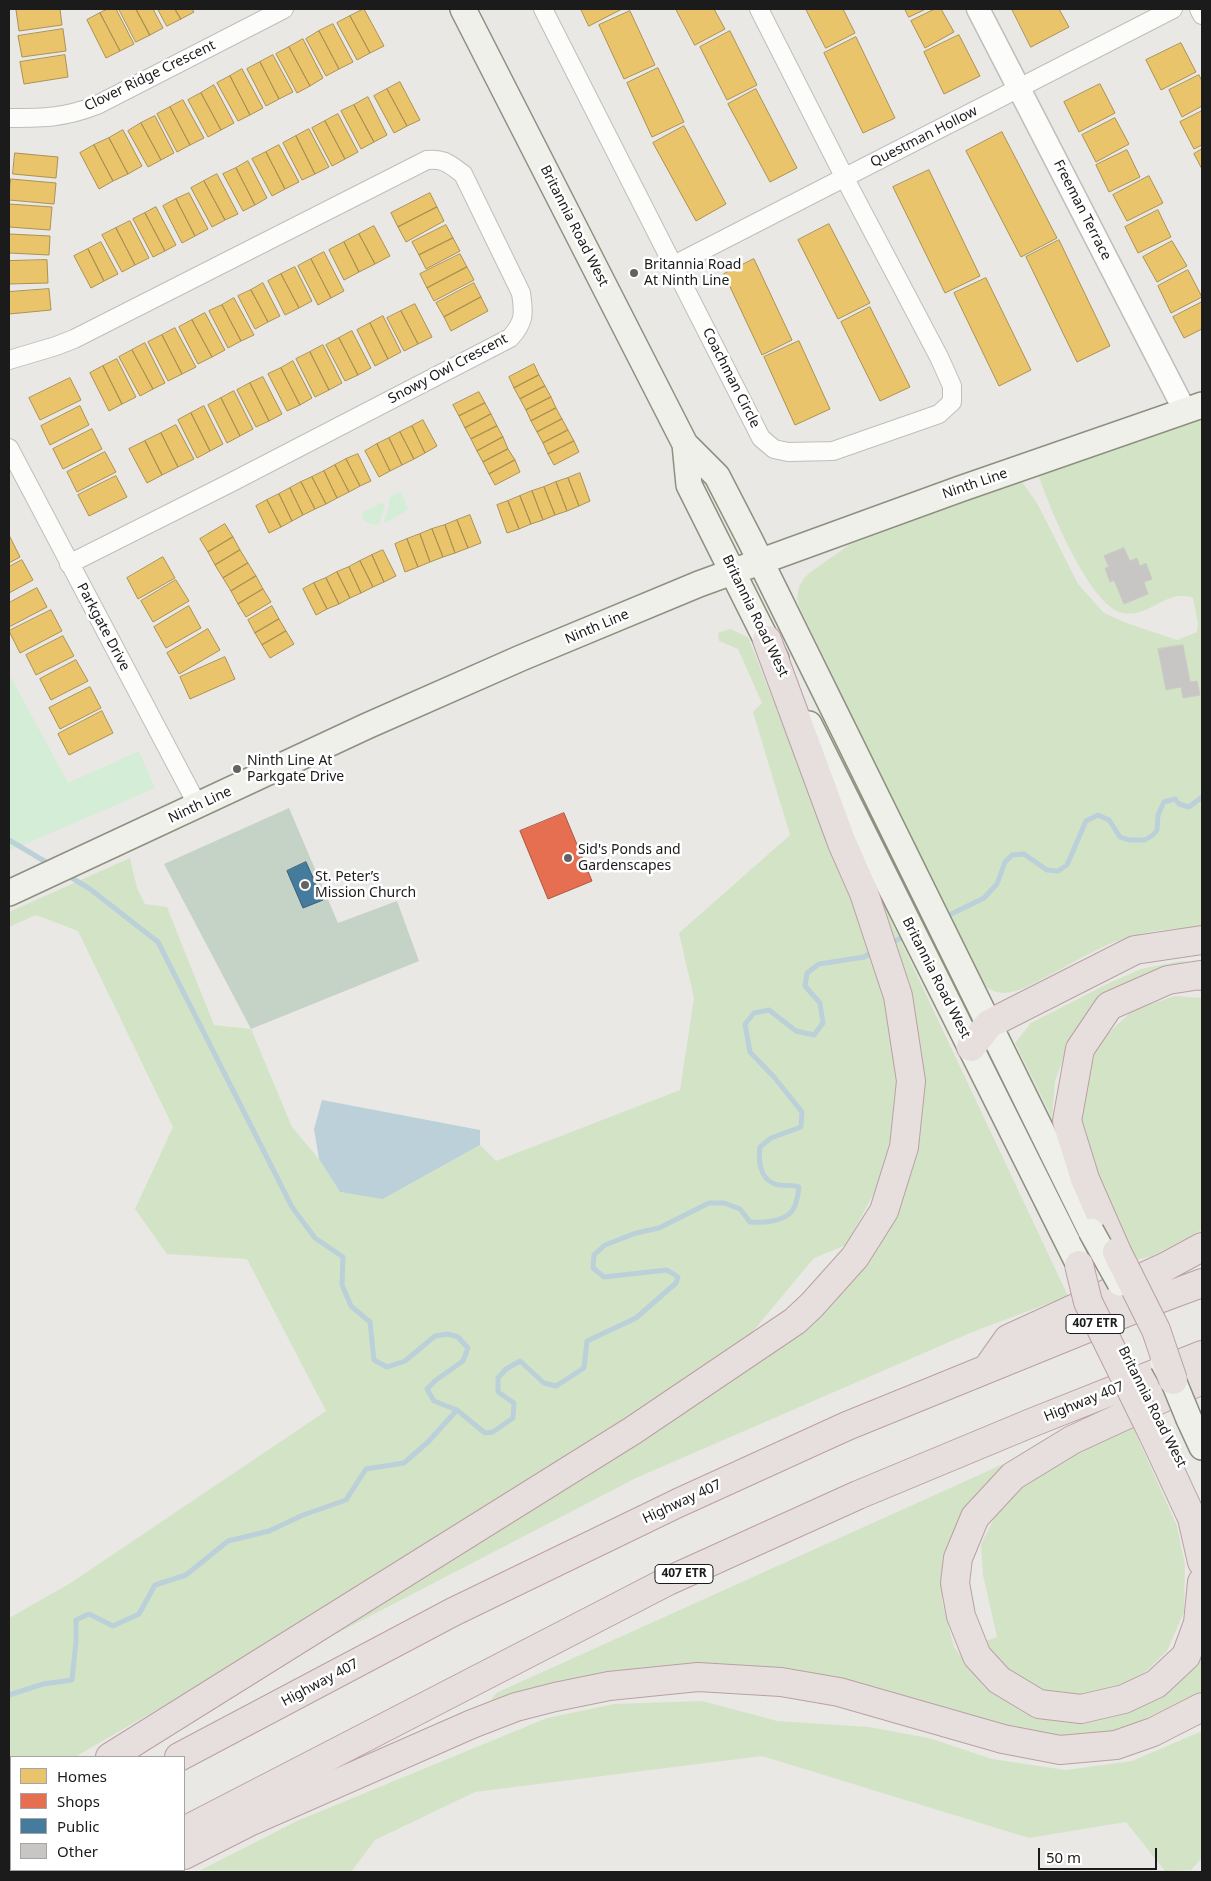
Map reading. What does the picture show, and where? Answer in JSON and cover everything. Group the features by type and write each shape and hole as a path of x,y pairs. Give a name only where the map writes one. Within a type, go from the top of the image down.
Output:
{"highway":[{"path":"112,1756 632,1431 795,1321 855,1257 884,1211 904,1147 911,1081 898,996 864,894 842,843 767,640"},
{"path":"970,1047 988,1024 1135,950 1202,940"},
{"path":"1173,1380 1156,1330 1085,1179 1067,1121 1080,1049 1109,1006 1168,980 1202,976"},
{"path":"988,1368 1008,1339 1165,1267 1202,1247"},
{"path":"1073,1254 1088,1302 1158,1430 1192,1518 1202,1562"},
{"name":"Highway 407","path":"182,1756 453,1612 669,1508 846,1426 1159,1298 1202,1283"},
{"name":"Highway 407","path":"185,1830 668,1581 867,1492 1031,1423 1202,1355"},
{"path":"1202,1380 1072,1440 1013,1476 975,1517 958,1558 955,1583 961,1616 977,1656 999,1680 1039,1704 1081,1709 1124,1699 1156,1684 1186,1656 1198,1623 1202,1582"},
{"path":"185,1854 249,1822 472,1724 516,1707 610,1686 698,1677 781,1682 838,1692 1003,1739 1060,1750 1116,1746 1153,1732 1202,1707"}],"main road":[{"name":"Britannia Road West","path":"463,9 684,444 717,476 1091,1231 1173,1380 1202,1447"},
{"name":"Ninth Line","path":"17,890 376,722 521,658 699,584 960,489 1194,408"},
{"name":"Britannia Road West","path":"684,444 689,485 1073,1254"},
{"name":"Britannia Road West","path":"1158,1430 1202,1508"}],"street":[{"name":"Clover Ridge Crescent","path":"9,118 43,118 74,114 97,105 284,9"},
{"name":"Coachman Circle","path":"543,9 761,438 774,449 788,452 833,451 939,414 952,402 952,386 939,357 758,9"},
{"name":"Freeman Terrace","path":"978,9 1019,89 1194,408"},
{"name":"Questman Hollow","path":"674,265 1173,9"},
{"path":"1199,9 1202,14"},
{"name":"Snowy Owl Crescent","path":"9,360 74,339 427,160 439,159 463,174 521,293 524,310 520,327 510,338 69,564"},
{"name":"Parkgate Drive","path":"9,448 198,806"}],"green space":[{"path":"1202,417 1202,930 1168,929 1134,936 1103,947 1020,989 1001,993 989,989 981,983 800,608 797,599 799,587 804,578 812,571 849,545 1020,481 1037,503 1078,584 1104,613 1129,624 1177,640 1197,632 1198,624 1193,598 1178,596 1131,614 1117,611 1105,602 1081,570 1070,549 1038,474"},
{"path":"400,492 408,510 385,523 389,498"},
{"path":"380,503 384,504 384,509 379,524 373,525 368,523 362,516 362,513"},
{"path":"730,629 748,637 864,930 883,985 897,1051 896,1115 880,1182 846,1245 814,1258 740,1347 201,1684 77,1756 10,1756 9,1795 9,1618 69,1584 326,1411 247,1259 167,1254 135,1209 173,1127 78,931 36,915 9,927 9,912 130,858 137,888 145,904 167,907 214,1025 251,1029 292,1127 319,1159 340,1192 385,1198 480,1145 496,1161 680,1090 694,998 679,933 790,835 753,712 762,703 738,649 719,641 718,633"},
{"path":"9,674 68,783 139,751 155,788 9,851"},
{"path":"289,808 338,923 397,901 419,961 251,1029 164,864"},
{"path":"882,901 1068,1296 970,1333 636,1478 324,1640 322,1635 785,1345 856,1275 917,1136 922,1053 910,985 878,904"},
{"path":"1181,961 1202,963 1195,973 1069,1044 1055,1081 1052,1118 1015,1043 1031,1023 1109,983 1141,969"},
{"path":"1175,996 1202,998 1202,1230 1152,1256 1129,1262 1077,1116 1082,1077 1102,1039 1133,1010"},
{"path":"1130,1421 1177,1526 1185,1565 1184,1612 1167,1651 1136,1681 1103,1695 1062,1697 1026,1687 999,1665 981,1643 997,1637 983,1575 981,1544 998,1510 1032,1479"},
{"path":"1010,1461 1012,1464 946,1556 942,1601 954,1647 984,1687 1036,1717 1084,1723 1128,1709 1202,1635 1202,1691 1134,1724 1092,1736 1035,1736 780,1670 487,1706 496,1693"},
{"path":"702,1701 777,1721 869,1727 929,1738 992,1759 1066,1770 1132,1761 1202,1731 1202,1858 1191,1870 1165,1871 1126,1822 1029,1838 762,1756 475,1792 375,1840 351,1872 197,1872 297,1821 547,1718 614,1704"}],"water":[{"path":"322,1100 480,1130 480,1145 383,1199 340,1192 319,1159 314,1129"}],"building: Homes":[{"path":"60,9 62,25 19,31 16,10"},
{"path":"108,9 116,9 134,44 120,51 100,13"},
{"path":"119,9 136,9 150,35 136,42"},
{"path":"136,9 153,9 163,28 150,35"},
{"path":"158,9 175,9 181,19 167,26"},
{"path":"175,9 192,9 194,12 181,19"},
{"path":"364,9 384,46 370,53 350,16"},
{"path":"581,9 622,9 589,26"},
{"path":"676,9 714,9 725,29 695,45"},
{"path":"806,9 843,9 855,33 826,48"},
{"path":"905,9 926,9 909,17"},
{"path":"935,9 941,9 954,32 925,48 911,21"},
{"path":"1012,9 1059,9 1069,27 1031,47"},
{"path":"630,11 655,65 624,79 599,25"},
{"path":"100,13 120,51 106,58 87,20"},
{"path":"350,16 370,53 357,60 337,23"},
{"path":"333,24 353,62 339,69 319,31"},
{"path":"63,29 66,51 22,57 18,36"},
{"path":"319,31 339,69 326,76 306,39"},
{"path":"730,31 757,85 727,100 700,47"},
{"path":"959,35 980,76 944,94 924,52"},
{"path":"856,37 895,118 863,133 824,53"},
{"path":"303,39 323,78 310,86 289,47"},
{"path":"1181,43 1196,72 1161,90 1146,60"},
{"path":"289,47 310,86 297,93 276,54"},
{"path":"65,55 68,77 24,84 20,62"},
{"path":"273,55 293,92 279,99 260,62"},
{"path":"260,62 279,99 266,106 247,69"},
{"path":"658,68 684,122 652,137 627,83"},
{"path":"242,69 263,108 250,115 230,76"},
{"path":"1199,75 1202,81 1202,106 1182,117 1169,90"},
{"path":"230,76 250,115 238,121 217,83"},
{"path":"400,82 420,120 407,126 387,89"},
{"path":"1100,84 1115,113 1079,132 1064,102"},
{"path":"214,85 234,123 221,130 201,93"},
{"path":"387,89 407,126 394,133 374,96"},
{"path":"756,89 797,168 770,182 728,104"},
{"path":"201,93 221,130 208,137 188,100"},
{"path":"368,97 387,135 374,142 354,105"},
{"path":"183,100 204,138 190,145 170,107"},
{"path":"354,105 374,142 361,149 341,111"},
{"path":"170,107 190,145 177,152 157,114"},
{"path":"1202,111 1202,145 1194,149 1180,122"},
{"path":"338,114 358,152 345,159 325,121"},
{"path":"155,116 174,153 161,160 141,123"},
{"path":"1115,118 1129,144 1096,162 1082,135"},
{"path":"325,121 345,159 332,166 312,128"},
{"path":"141,123 161,160 148,167 128,131"},
{"path":"684,126 726,204 696,221 653,143"},
{"path":"309,129 329,167 315,174 296,136"},
{"path":"123,130 142,166 128,174 109,138"},
{"path":"1002,132 1057,238 1021,257 966,151"},
{"path":"296,136 315,174 302,180 283,143"},
{"path":"109,138 128,174 113,181 94,145"},
{"path":"94,145 113,181 99,189 80,153"},
{"path":"279,145 299,182 285,189 266,152"},
{"path":"1202,149 1202,169 1194,154"},
{"path":"1127,150 1140,177 1109,192 1096,165"},
{"path":"266,152 285,189 272,196 252,159"},
{"path":"15,153 58,157 56,178 13,174"},
{"path":"248,161 267,198 255,205 236,168"},
{"path":"236,168 255,205 243,211 223,174"},
{"path":"929,170 980,276 945,293 893,187"},
{"path":"217,174 238,214 225,220 204,181"},
{"path":"1149,176 1163,203 1127,221 1113,195"},
{"path":"11,179 56,183 54,204 9,200"},
{"path":"204,181 225,220 212,227 191,188"},
{"path":"189,193 208,229 195,236 176,199"},
{"path":"430,193 437,207 398,227 391,213"},
{"path":"176,199 195,236 182,243 163,206"},
{"path":"9,204 52,207 50,230 9,227"},
{"path":"156,207 176,245 165,251 145,213"},
{"path":"437,207 444,221 406,242 398,227"},
{"path":"1158,210 1171,237 1138,253 1125,227"},
{"path":"145,213 165,251 153,257 133,219"},
{"path":"130,221 149,258 135,265 116,228"},
{"path":"829,224 870,303 838,319 798,240"},
{"path":"446,225 453,238 419,255 412,242"},
{"path":"374,226 390,256 375,264 359,234"},
{"path":"116,228 135,265 122,272 102,235"},
{"path":"9,234 50,236 49,255 9,253"},
{"path":"359,234 375,264 359,272 344,242"},
{"path":"453,238 460,251 426,269 419,255"},
{"path":"1059,240 1110,346 1077,362 1026,257"},
{"path":"1172,241 1187,266 1157,282 1143,257"},
{"path":"101,242 118,274 104,281 88,249"},
{"path":"344,242 359,272 344,280 329,250"},
{"path":"88,249 104,281 91,288 74,256"},
{"path":"324,252 344,291 331,298 311,259"},
{"path":"460,254 467,267 427,288 420,274"},
{"path":"311,259 331,298 318,305 298,266"},
{"path":"754,259 792,340 762,355 724,274"},
{"path":"47,260 48,283 9,284 9,261"},
{"path":"295,267 312,301 299,308 281,274"},
{"path":"467,267 474,280 434,301 427,288"},
{"path":"1188,270 1202,297 1171,313 1158,286"},
{"path":"281,274 299,308 285,315 268,281"},
{"path":"986,278 1031,370 999,386 954,293"},
{"path":"263,283 280,316 268,322 251,290"},
{"path":"474,283 481,297 444,317 436,303"},
{"path":"49,289 51,310 9,314 9,292"},
{"path":"251,290 268,322 255,329 238,296"},
{"path":"481,297 488,311 451,331 444,317"},
{"path":"234,298 254,335 241,341 222,305"},
{"path":"1202,302 1202,329 1184,338 1173,317"},
{"path":"415,304 432,337 418,344 401,311"},
{"path":"222,305 241,341 228,348 209,311"},
{"path":"870,307 910,387 880,401 841,322"},
{"path":"401,311 418,344 404,351 387,318"},
{"path":"205,313 225,350 212,357 192,320"},
{"path":"383,316 401,352 388,359 370,323"},
{"path":"192,320 212,357 198,364 179,327"},
{"path":"370,323 388,359 375,366 357,330"},
{"path":"175,328 196,367 182,374 162,335"},
{"path":"352,331 371,368 358,375 339,338"},
{"path":"162,335 182,374 168,381 148,342"},
{"path":"339,338 358,375 345,381 326,345"},
{"path":"799,341 830,409 795,425 764,357"},
{"path":"145,343 165,383 153,389 132,350"},
{"path":"323,345 342,383 329,390 310,352"},
{"path":"132,350 153,389 140,396 119,357"},
{"path":"310,352 329,390 315,397 296,359"},
{"path":"117,359 136,397 122,404 103,366"},
{"path":"293,361 312,398 300,405 281,368"},
{"path":"534,364 539,375 514,388 509,377"},
{"path":"103,366 122,404 109,411 90,373"},
{"path":"281,368 300,405 287,411 268,374"},
{"path":"539,375 545,386 520,399 514,388"},
{"path":"263,377 282,414 269,421 250,383"},
{"path":"70,378 81,400 40,420 29,398"},
{"path":"250,383 269,421 256,427 237,390"},
{"path":"545,386 551,397 526,410 520,399"},
{"path":"234,391 253,429 240,436 221,398"},
{"path":"479,392 485,403 459,416 453,405"},
{"path":"551,397 556,408 531,421 526,410"},
{"path":"221,398 240,436 227,443 208,405"},
{"path":"485,403 491,414 465,428 459,416"},
{"path":"80,406 89,425 50,445 41,426"},
{"path":"204,406 223,444 210,451 191,413"},
{"path":"556,408 562,419 537,432 531,421"},
{"path":"191,413 210,451 197,458 178,420"},
{"path":"491,414 497,426 471,439 465,428"},
{"path":"562,419 568,430 543,443 537,432"},
{"path":"423,420 437,446 425,453 412,426"},
{"path":"176,425 194,459 178,467 161,433"},
{"path":"412,426 425,453 414,459 400,432"},
{"path":"497,426 503,437 477,451 471,439"},
{"path":"92,429 102,449 63,469 53,449"},
{"path":"568,430 574,441 548,454 543,443"},
{"path":"400,432 414,459 402,465 389,438"},
{"path":"161,433 178,467 162,475 145,441"},
{"path":"503,437 508,449 483,462 477,451"},
{"path":"389,438 402,465 390,471 377,444"},
{"path":"145,441 162,475 147,483 129,449"},
{"path":"574,441 579,452 554,465 548,454"},
{"path":"377,444 390,471 379,477 365,451"},
{"path":"508,449 515,460 489,474 483,462"},
{"path":"105,452 116,472 77,492 67,472"},
{"path":"358,454 371,481 360,486 346,459"},
{"path":"346,459 360,486 349,492 335,465"},
{"path":"515,460 520,472 495,485 489,474"},
{"path":"335,465 349,492 337,498 324,471"},
{"path":"324,471 337,498 326,504 312,477"},
{"path":"580,473 590,501 579,506 568,478"},
{"path":"116,476 127,497 89,516 78,495"},
{"path":"312,477 326,504 315,509 301,482"},
{"path":"568,478 579,506 567,511 556,482"},
{"path":"301,482 315,509 303,515 290,488"},
{"path":"556,482 567,511 555,515 544,487"},
{"path":"544,487 555,515 543,520 532,491"},
{"path":"290,488 303,515 292,521 279,494"},
{"path":"532,491 543,520 531,524 520,496"},
{"path":"279,494 292,521 281,527 267,500"},
{"path":"520,496 531,524 519,529 508,501"},
{"path":"267,500 281,527 269,533 256,506"},
{"path":"508,501 519,529 507,533 497,505"},
{"path":"470,515 481,543 468,548 457,520"},
{"path":"457,520 468,548 455,553 445,525"},
{"path":"225,524 233,537 208,552 200,539"},
{"path":"445,525 455,553 443,557 432,529"},
{"path":"432,529 443,557 430,562 420,534"},
{"path":"420,534 430,562 418,567 407,539"},
{"path":"9,535 20,557 9,563"},
{"path":"233,537 240,550 215,565 208,552"},
{"path":"407,539 418,567 405,572 395,544"},
{"path":"240,550 248,563 223,578 215,565"},
{"path":"383,550 396,576 384,582 372,555"},
{"path":"372,555 384,582 373,587 360,561"},
{"path":"163,557 175,578 138,599 127,578"},
{"path":"22,560 33,580 9,593 9,567"},
{"path":"360,561 373,587 361,593 349,567"},
{"path":"248,563 256,576 231,591 223,578"},
{"path":"349,567 361,593 350,598 337,572"},
{"path":"337,572 350,598 339,604 326,578"},
{"path":"256,576 263,589 238,604 231,591"},
{"path":"326,578 339,604 327,609 314,583"},
{"path":"176,580 189,601 153,622 141,601"},
{"path":"314,583 327,609 316,615 303,589"},
{"path":"37,588 47,607 9,627 9,603"},
{"path":"263,589 271,602 246,617 238,604"},
{"path":"189,606 201,628 166,648 154,627"},
{"path":"272,606 279,619 255,633 248,620"},
{"path":"51,610 62,631 20,653 9,631"},
{"path":"279,619 286,631 262,645 255,633"},
{"path":"208,629 220,650 179,674 167,653"},
{"path":"286,631 294,644 270,658 262,645"},
{"path":"63,636 74,656 36,675 26,655"},
{"path":"225,657 235,679 190,699 180,677"},
{"path":"76,660 88,681 51,700 40,679"},
{"path":"90,687 101,708 60,729 49,708"},
{"path":"102,711 113,733 69,755 58,734"}],"building: Shops":[{"path":"564,813 592,881 548,899 520,831"}],"building: Public":[{"name":"St. Peter’s Mission Church","path":"306,862 323,900 303,908 287,871"}],"building: Other":[{"path":"1124,548 1130,561 1137,558 1140,566 1146,563 1152,579 1144,582 1148,594 1124,604 1114,580 1110,582 1105,568 1109,567 1104,556"},
{"path":"1183,645 1190,682 1197,681 1200,695 1183,698 1181,687 1166,690 1158,649"}],"waterway":[{"path":"945,917 984,898 997,884 1005,862 1012,855 1024,854 1047,870 1058,871 1067,865 1086,821 1098,815 1109,820 1120,837 1129,840 1145,840 1157,830 1158,815 1164,802 1175,799 1179,804 1189,807 1202,797"},
{"path":"9,840 51,865"},
{"path":"67,875 90,889 158,942 292,1207 315,1238 343,1257 342,1285 351,1306 370,1322 374,1360 387,1367 405,1361 435,1336 448,1334 458,1337 468,1348 463,1361 436,1380 427,1389 434,1401 457,1410 485,1433 493,1432 513,1418 514,1403 498,1392 498,1378 506,1369 520,1361 544,1383 556,1386 584,1368 587,1341 636,1318 676,1283 678,1277 667,1270 604,1277 593,1268 594,1255 605,1245 636,1233 659,1228 709,1203 724,1203 740,1209 750,1222 778,1220 788,1215 794,1209 799,1187 778,1185 770,1182 763,1174 759,1158 760,1147 771,1138 801,1127 802,1112 774,1077 750,1052 745,1024 754,1013 769,1010 796,1031 814,1035 823,1023 820,1003 805,986 807,973 819,964 864,957 874,951"},
{"path":"888,944 908,935"},
{"path":"9,1695 43,1684 72,1680 76,1620 89,1614 113,1626 139,1614 155,1585 186,1575 228,1541 269,1531 303,1515 346,1500 366,1469 404,1463 428,1442 457,1410"}],"place":[{"name":"Britannia Road At Ninth Line","path":"634,273"},
{"name":"Ninth Line At Parkgate Drive","path":"237,769"},
{"name":"Sid's Ponds and Gardenscapes","path":"568,858"},
{"name":"St. Peter’s Mission Church","path":"305,885"}]}
